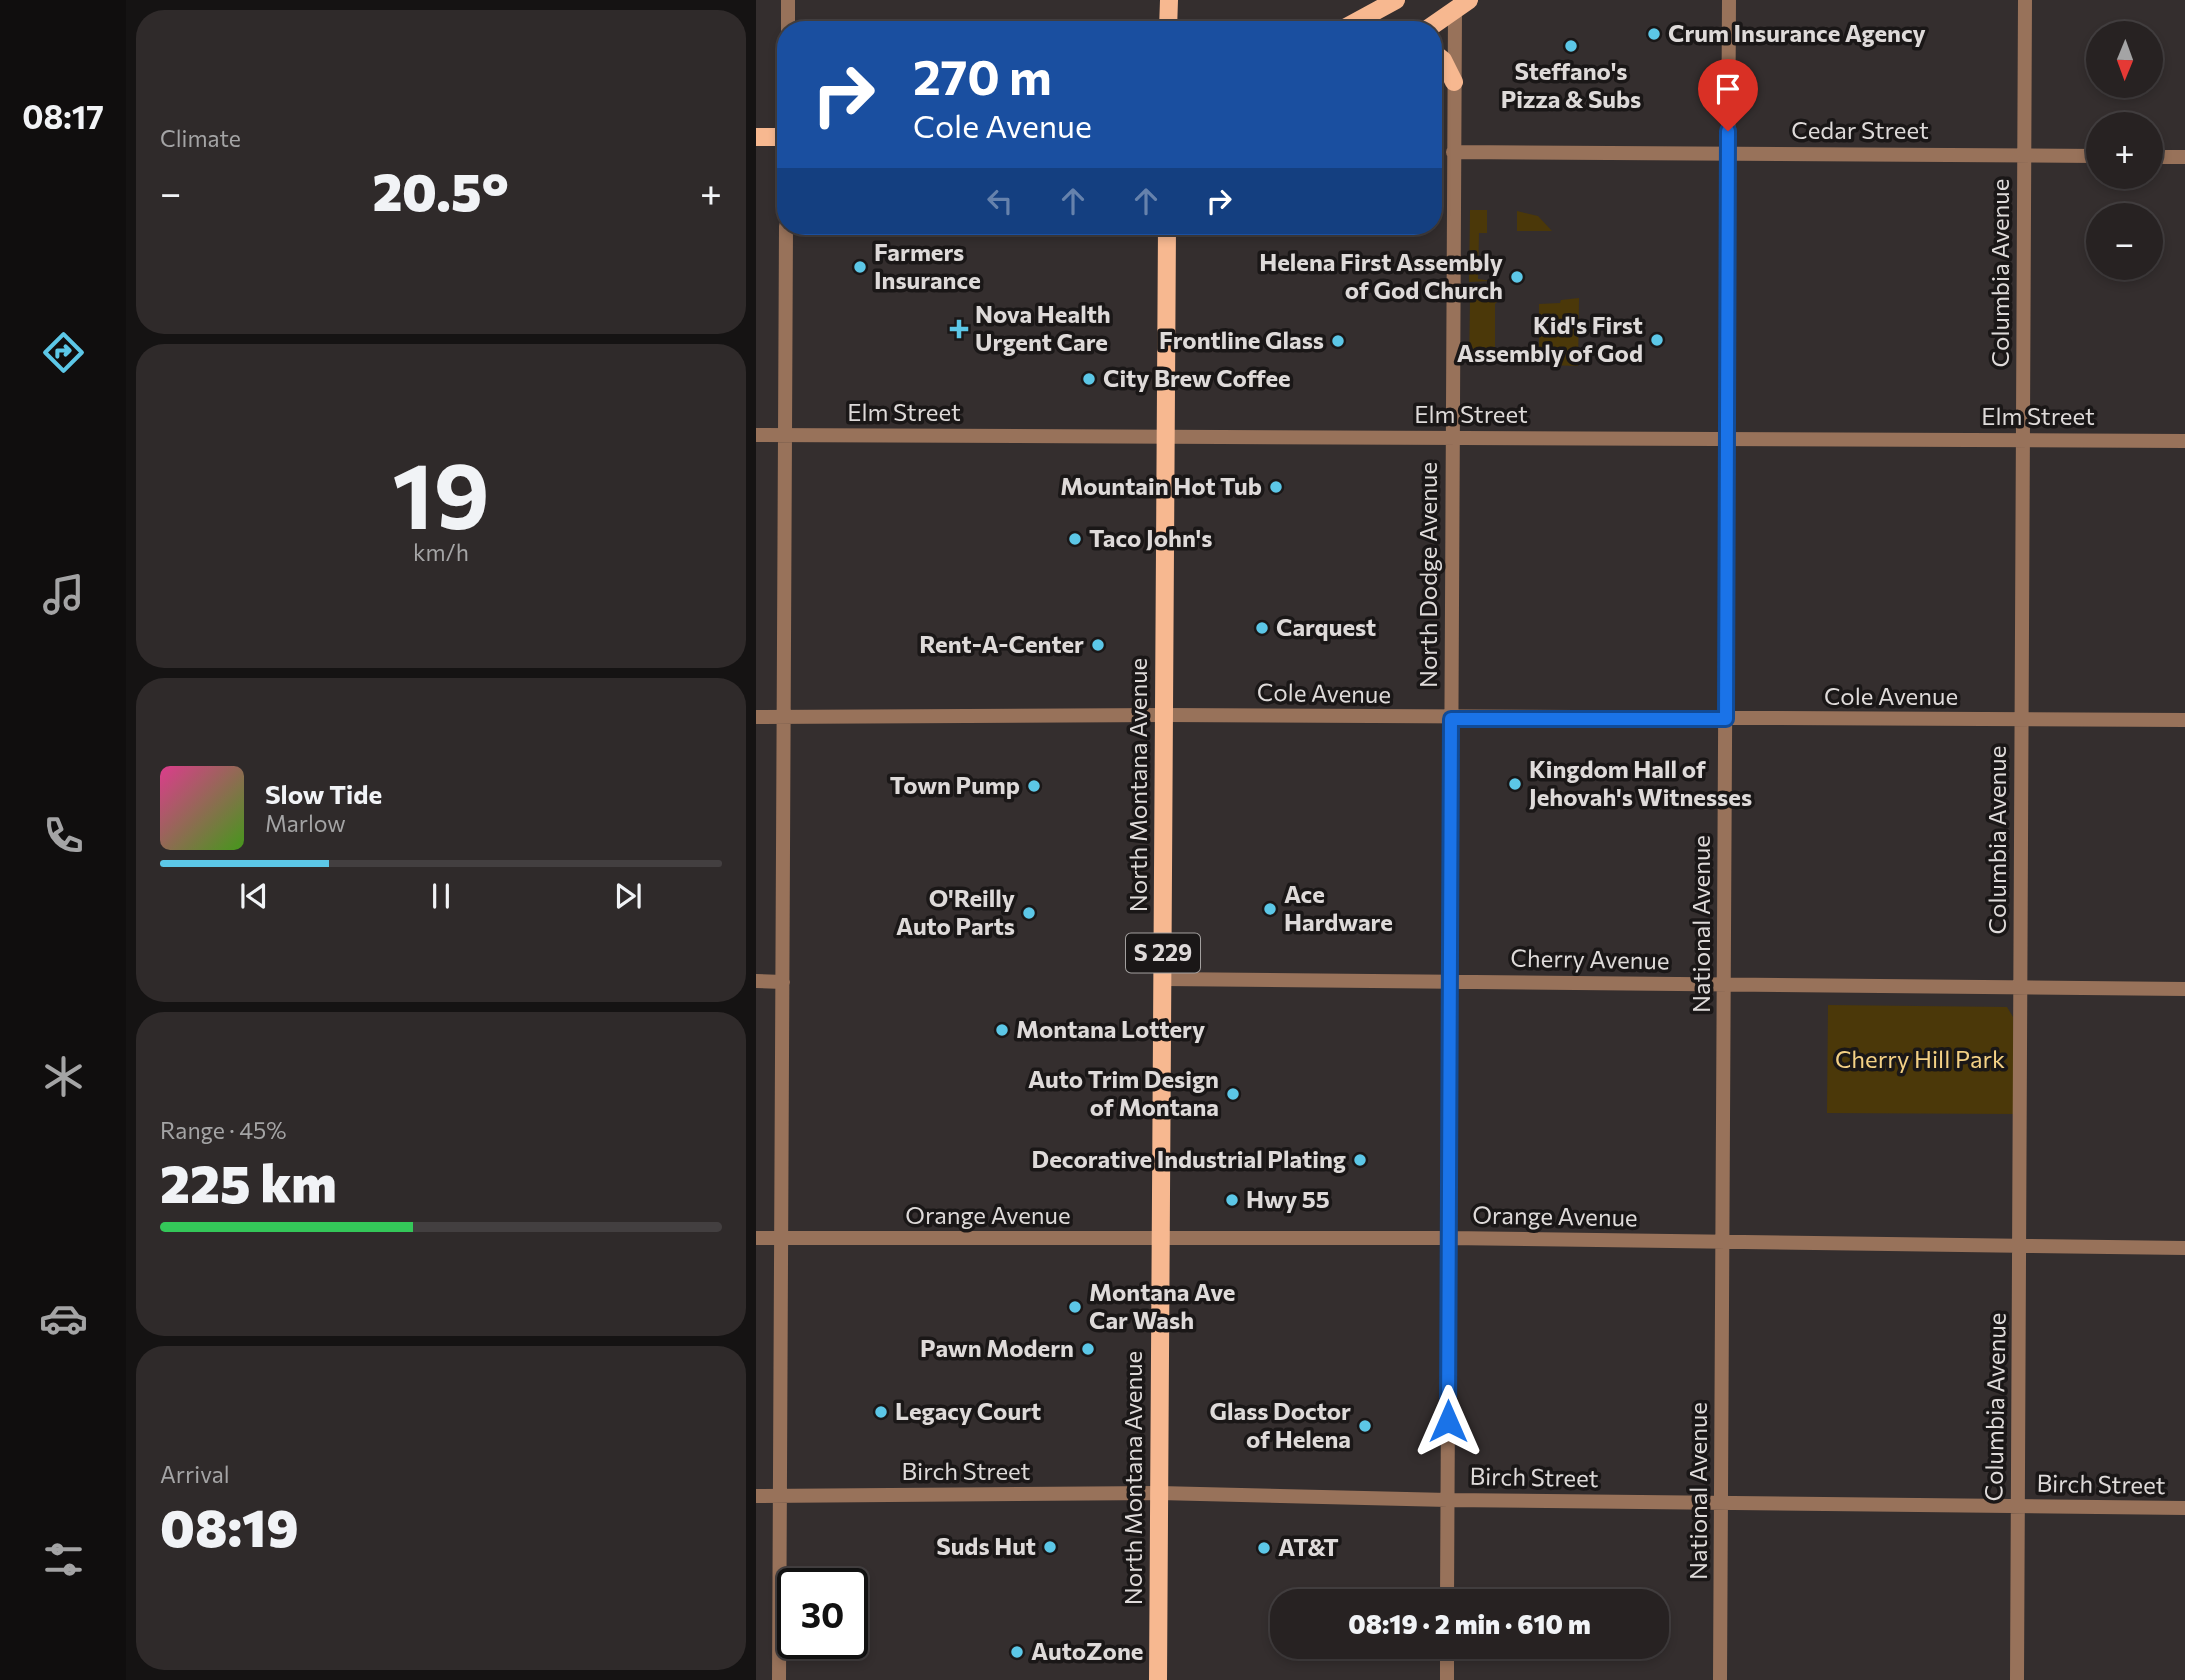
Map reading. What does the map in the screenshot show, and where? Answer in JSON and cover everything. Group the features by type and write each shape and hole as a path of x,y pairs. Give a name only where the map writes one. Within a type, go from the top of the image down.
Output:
{"main road":[{"path":"1168,0 1168,21"},
{"path":"1358,21 1396,0"},
{"path":"1437,21 1460,3"},
{"path":"1442,59 1454,82"},
{"path":"756,137 777,137"},
{"name":"North Montana Avenue","path":"1158,1680 1167,235"}],"street":[{"path":"788,0 788,21"},
{"name":"National Avenue","path":"1720,1680 1729,0"},
{"name":"Columbia Avenue","path":"2017,1680 2025,0"},
{"name":"North Dodge Avenue","path":"1447,1589 1453,152 1454,82 1460,3"},
{"name":"Cedar Street","path":"1453,152 2086,156"},
{"path":"2163,156 2185,157"},
{"path":"779,1680 786,235"},
{"name":"Elm Street","path":"756,435 2185,441"},
{"name":"Cole Avenue","path":"756,717 1165,715 1451,719 2185,720"},
{"name":"Cherry Avenue","path":"1163,979 2185,989"},
{"path":"756,981 783,982"},
{"name":"Orange Avenue","path":"756,1238 1449,1238 2185,1248"},
{"name":"Birch Street","path":"756,1496 1159,1493 1448,1500 2185,1508"},
{"path":"1447,1659 1447,1680"}],"green space":[{"path":"1470,210 1487,210 1487,233 1479,233 1478,279 1492,281 1469,282"},
{"path":"1517,211 1538,216 1552,231 1517,231"},
{"path":"1579,298 1578,366 1546,365 1546,349 1539,349 1539,304 1560,303 1561,300"},
{"path":"1470,299 1499,300 1495,304 1495,364 1469,364"},
{"name":"Cherry Hill Park","path":"1828,1005 2007,1007 2013,1017 2013,1114 1827,1113"}],"place":[{"name":"Crum Insurance Agency","path":"1654,34"},
{"name":"Steffano's Pizza & Subs","path":"1571,46"},
{"name":"Farmers Insurance","path":"860,267"},
{"name":"Helena First Assembly of God Church","path":"1517,277"},
{"name":"Nova Health Urgent Care","path":"959,329"},
{"name":"Kid's First Assembly of God","path":"1657,340"},
{"name":"Frontline Glass","path":"1338,341"},
{"name":"City Brew Coffee","path":"1089,379"},
{"name":"Mountain Hot Tub","path":"1276,487"},
{"name":"Taco John's","path":"1075,539"},
{"name":"Carquest","path":"1262,628"},
{"name":"Rent-A-Center","path":"1098,645"},
{"name":"Kingdom Hall of Jehovah's Witnesses","path":"1515,784"},
{"name":"Town Pump","path":"1034,786"},
{"name":"Ace Hardware","path":"1270,909"},
{"name":"O'Reilly Auto Parts","path":"1029,913"},
{"name":"Montana Lottery","path":"1002,1030"},
{"name":"Auto Trim Design of Montana","path":"1233,1094"},
{"name":"Decorative Industrial Plating","path":"1360,1160"},
{"name":"Hwy 55","path":"1232,1200"},
{"name":"Montana Ave Car Wash","path":"1075,1307"},
{"name":"Pawn Modern","path":"1088,1349"},
{"name":"Legacy Court","path":"881,1412"},
{"name":"Glass Doctor of Helena","path":"1365,1426"},
{"name":"Suds Hut","path":"1050,1547"},
{"name":"AT&T","path":"1264,1548"},
{"name":"AutoZone","path":"1017,1652"}],"route":[{"path":"1448,1421 1451,719 1726,719 1728,131"}]}
